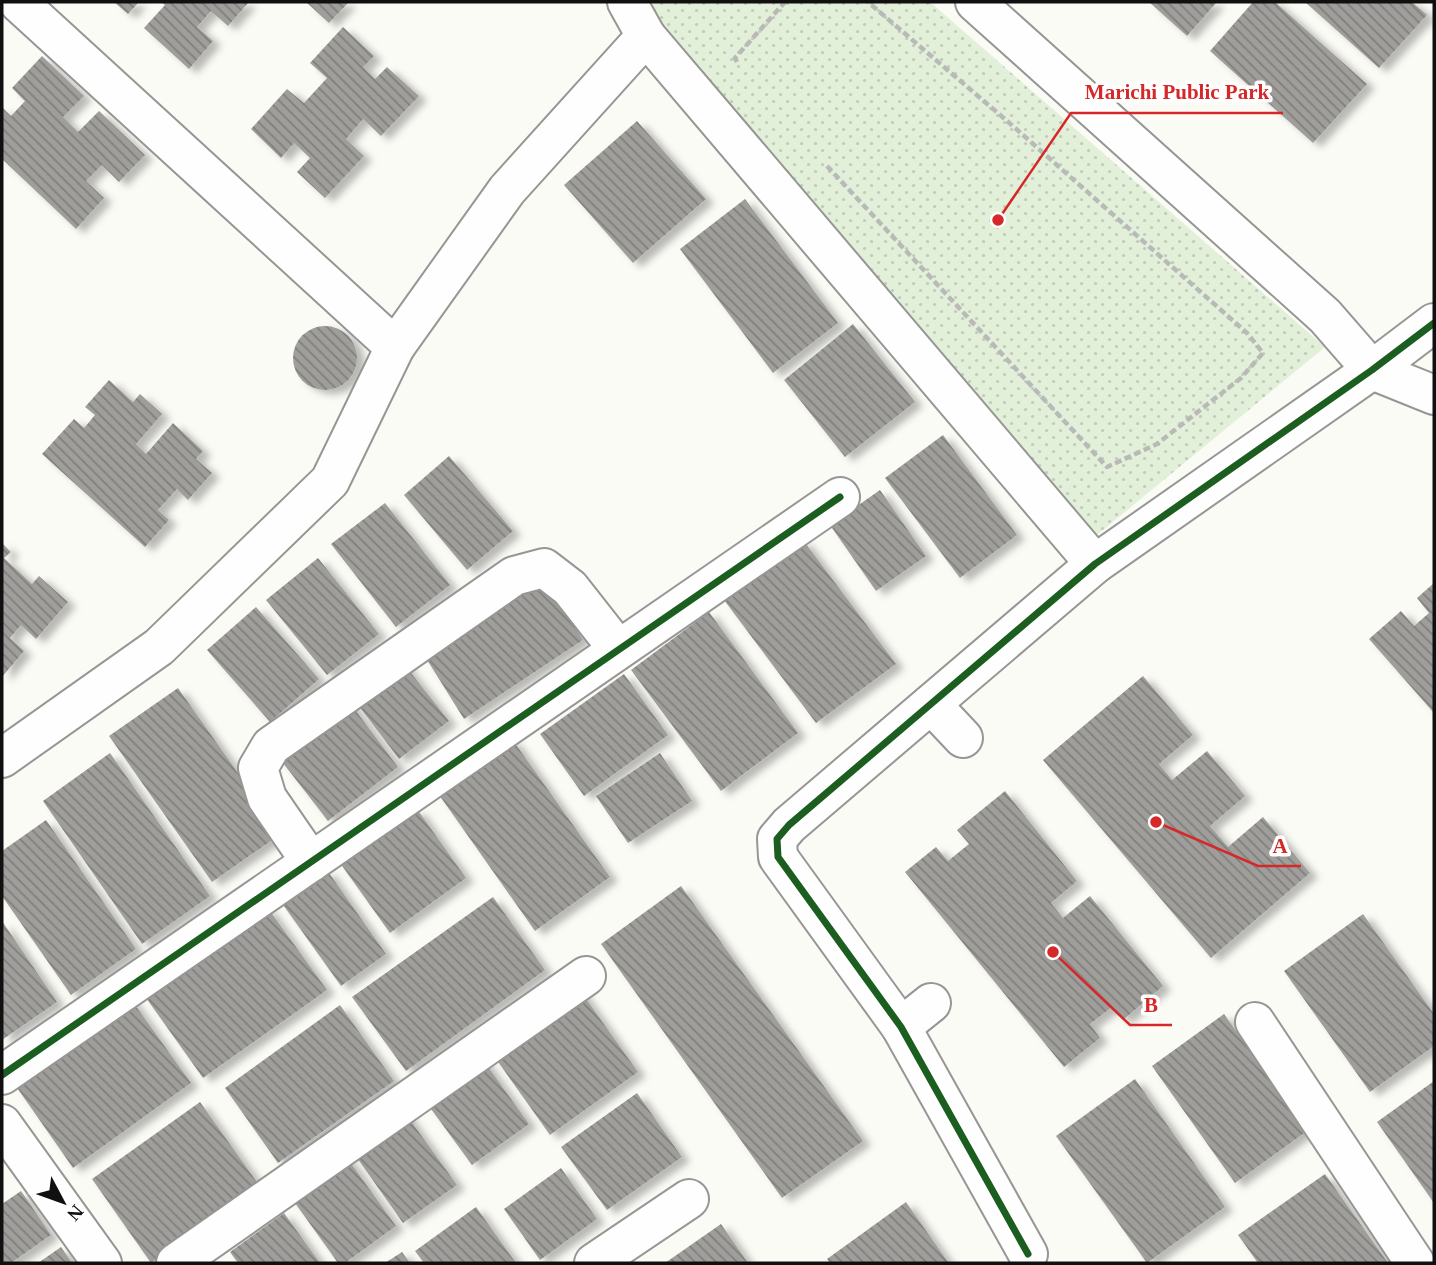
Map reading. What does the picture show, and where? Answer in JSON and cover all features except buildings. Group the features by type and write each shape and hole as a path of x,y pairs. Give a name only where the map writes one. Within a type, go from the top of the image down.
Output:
{"street":[{"path":"626,2 646,36 1095,564"},
{"path":"975,2 1325,316 1372,370 1434,395"},
{"path":"14,9 395,347"},
{"path":"2,758 159,647 330,481 395,347 507,190 646,36"},
{"path":"1028,1254 901,1027 778,857 777,839 789,825 1095,564 1372,370 1434,323"},
{"path":"2,1075 839,497"},
{"path":"311,862 267,798 258,768 271,746 514,576 544,568 570,588 618,649"},
{"path":"931,704 963,738"},
{"path":"176,1263 586,976"},
{"path":"901,1027 932,1003"},
{"path":"1255,1022 1415,1263"},
{"path":"2,1124 102,1263"},
{"path":"594,1263 689,1199"}],"path":[{"path":"739,66 735,58 785,2"},
{"path":"826,165 1107,467 1157,444 1241,378 1264,353 1248,333 868,2"}],"green space":[{"path":"641,2 930,2 1325,347 1086,544"}],"cycle path":[{"path":"1028,1254 901,1027 778,857 777,839 789,825 1095,564 1372,370 1434,323"},
{"path":"2,1075 840,497"}],"place":[{"name":"Marichi Public Park","path":"998,220"},
{"name":"A","path":"1156,822"},
{"name":"B","path":"1053,952"}]}
